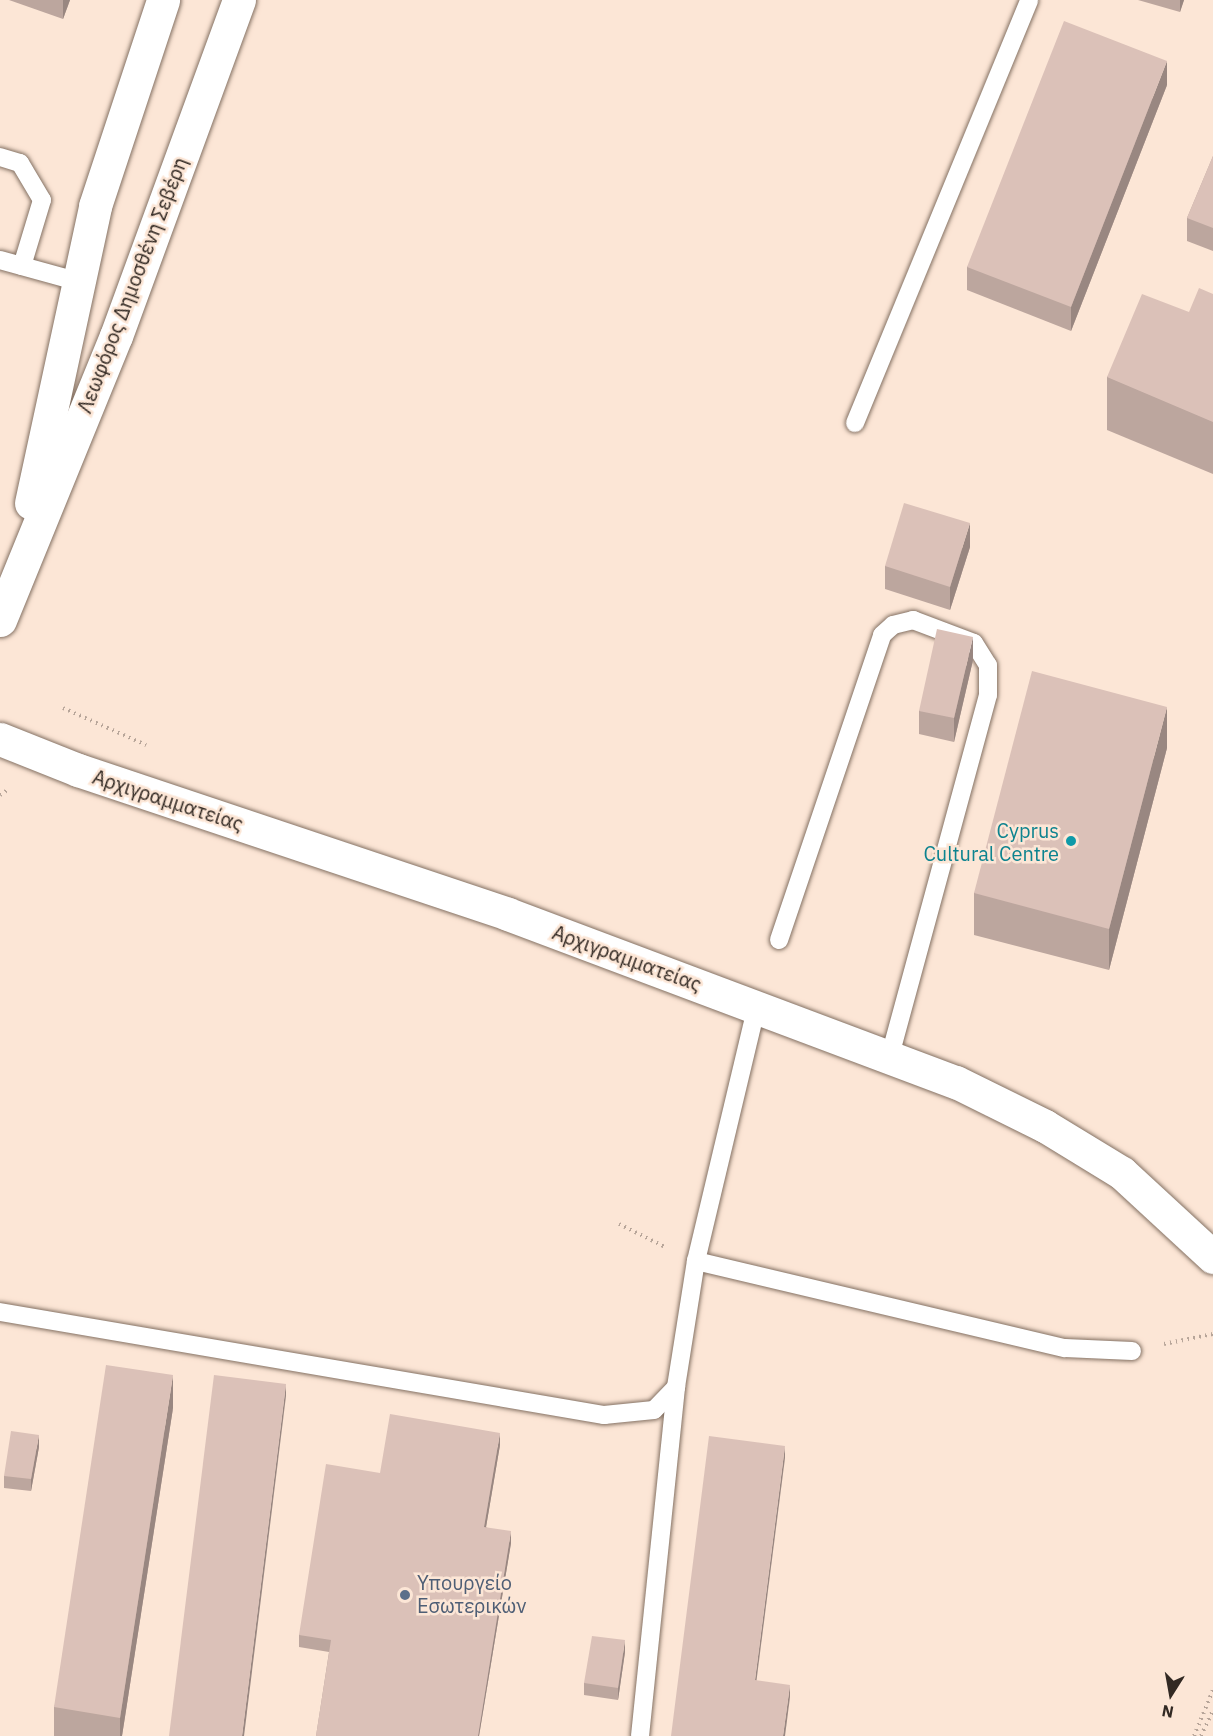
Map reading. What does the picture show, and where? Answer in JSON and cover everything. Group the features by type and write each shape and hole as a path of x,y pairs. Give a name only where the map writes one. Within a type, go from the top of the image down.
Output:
{"street":[{"name":"Λεωφόρος Δημοσθένη Σεβέρη","path":"18,567 76,281 163,0"},
{"name":"Λεωφόρος Δημοσθένη Σεβέρη","path":"0,620 18,567 117,336 239,0"},
{"name":"Αρχιγραμματείας","path":"0,739 757,1005 890,1054 1045,1126 1122,1173 1213,1257"}],"lane":[{"path":"855,423 1029,0"},
{"path":"0,157 20,163 42,200 22,266"},
{"path":"0,260 76,281"},
{"path":"778,940 882,635 893,625 913,620 974,643 988,665 988,695 890,1054"},
{"path":"640,1736 676,1388 696,1261 757,1005"},
{"path":"696,1261 1065,1348 1132,1351"},
{"path":"0,1312 604,1415 654,1410 676,1388"}],"path":[{"path":"63,708 93,725"},
{"path":"619,1224 696,1261"},
{"path":"1132,1351 1213,1334"},
{"path":"1194,1736 1213,1690"},
{"path":"1201,1736 1213,1710"}],"building":[{"path":"1064,21 1167,61 1071,307 967,267"},
{"path":"1213,156 1213,228 1187,218"},
{"path":"1199,288 1213,294 1213,422 1107,377 1142,294 1189,312"},
{"path":"904,503 970,523 950,587 885,566"},
{"path":"937,629 973,637 954,718 919,711"},
{"name":"Cyprus Cultural Centre","path":"1032,671 1167,707 1109,929 974,893"},
{"path":"106,1365 173,1375 120,1718 54,1707"},
{"path":"214,1375 286,1384 242,1736 169,1736"},
{"name":"Υπουργείο Εσωτερικών","path":"390,1414 500,1433 484,1527 511,1531 478,1736 316,1736 331,1640 299,1635 326,1464 380,1473"},
{"path":"11,1431 39,1435 31,1479 4,1476"},
{"path":"709,1436 785,1446 755,1680 790,1685 783,1736 671,1736"},
{"path":"592,1636 625,1640 618,1688 584,1683"}],"place":[{"name":"Cyprus Cultural Centre","path":"1071,841"},
{"name":"Υπουργείο Εσωτερικών","path":"405,1595"}]}
